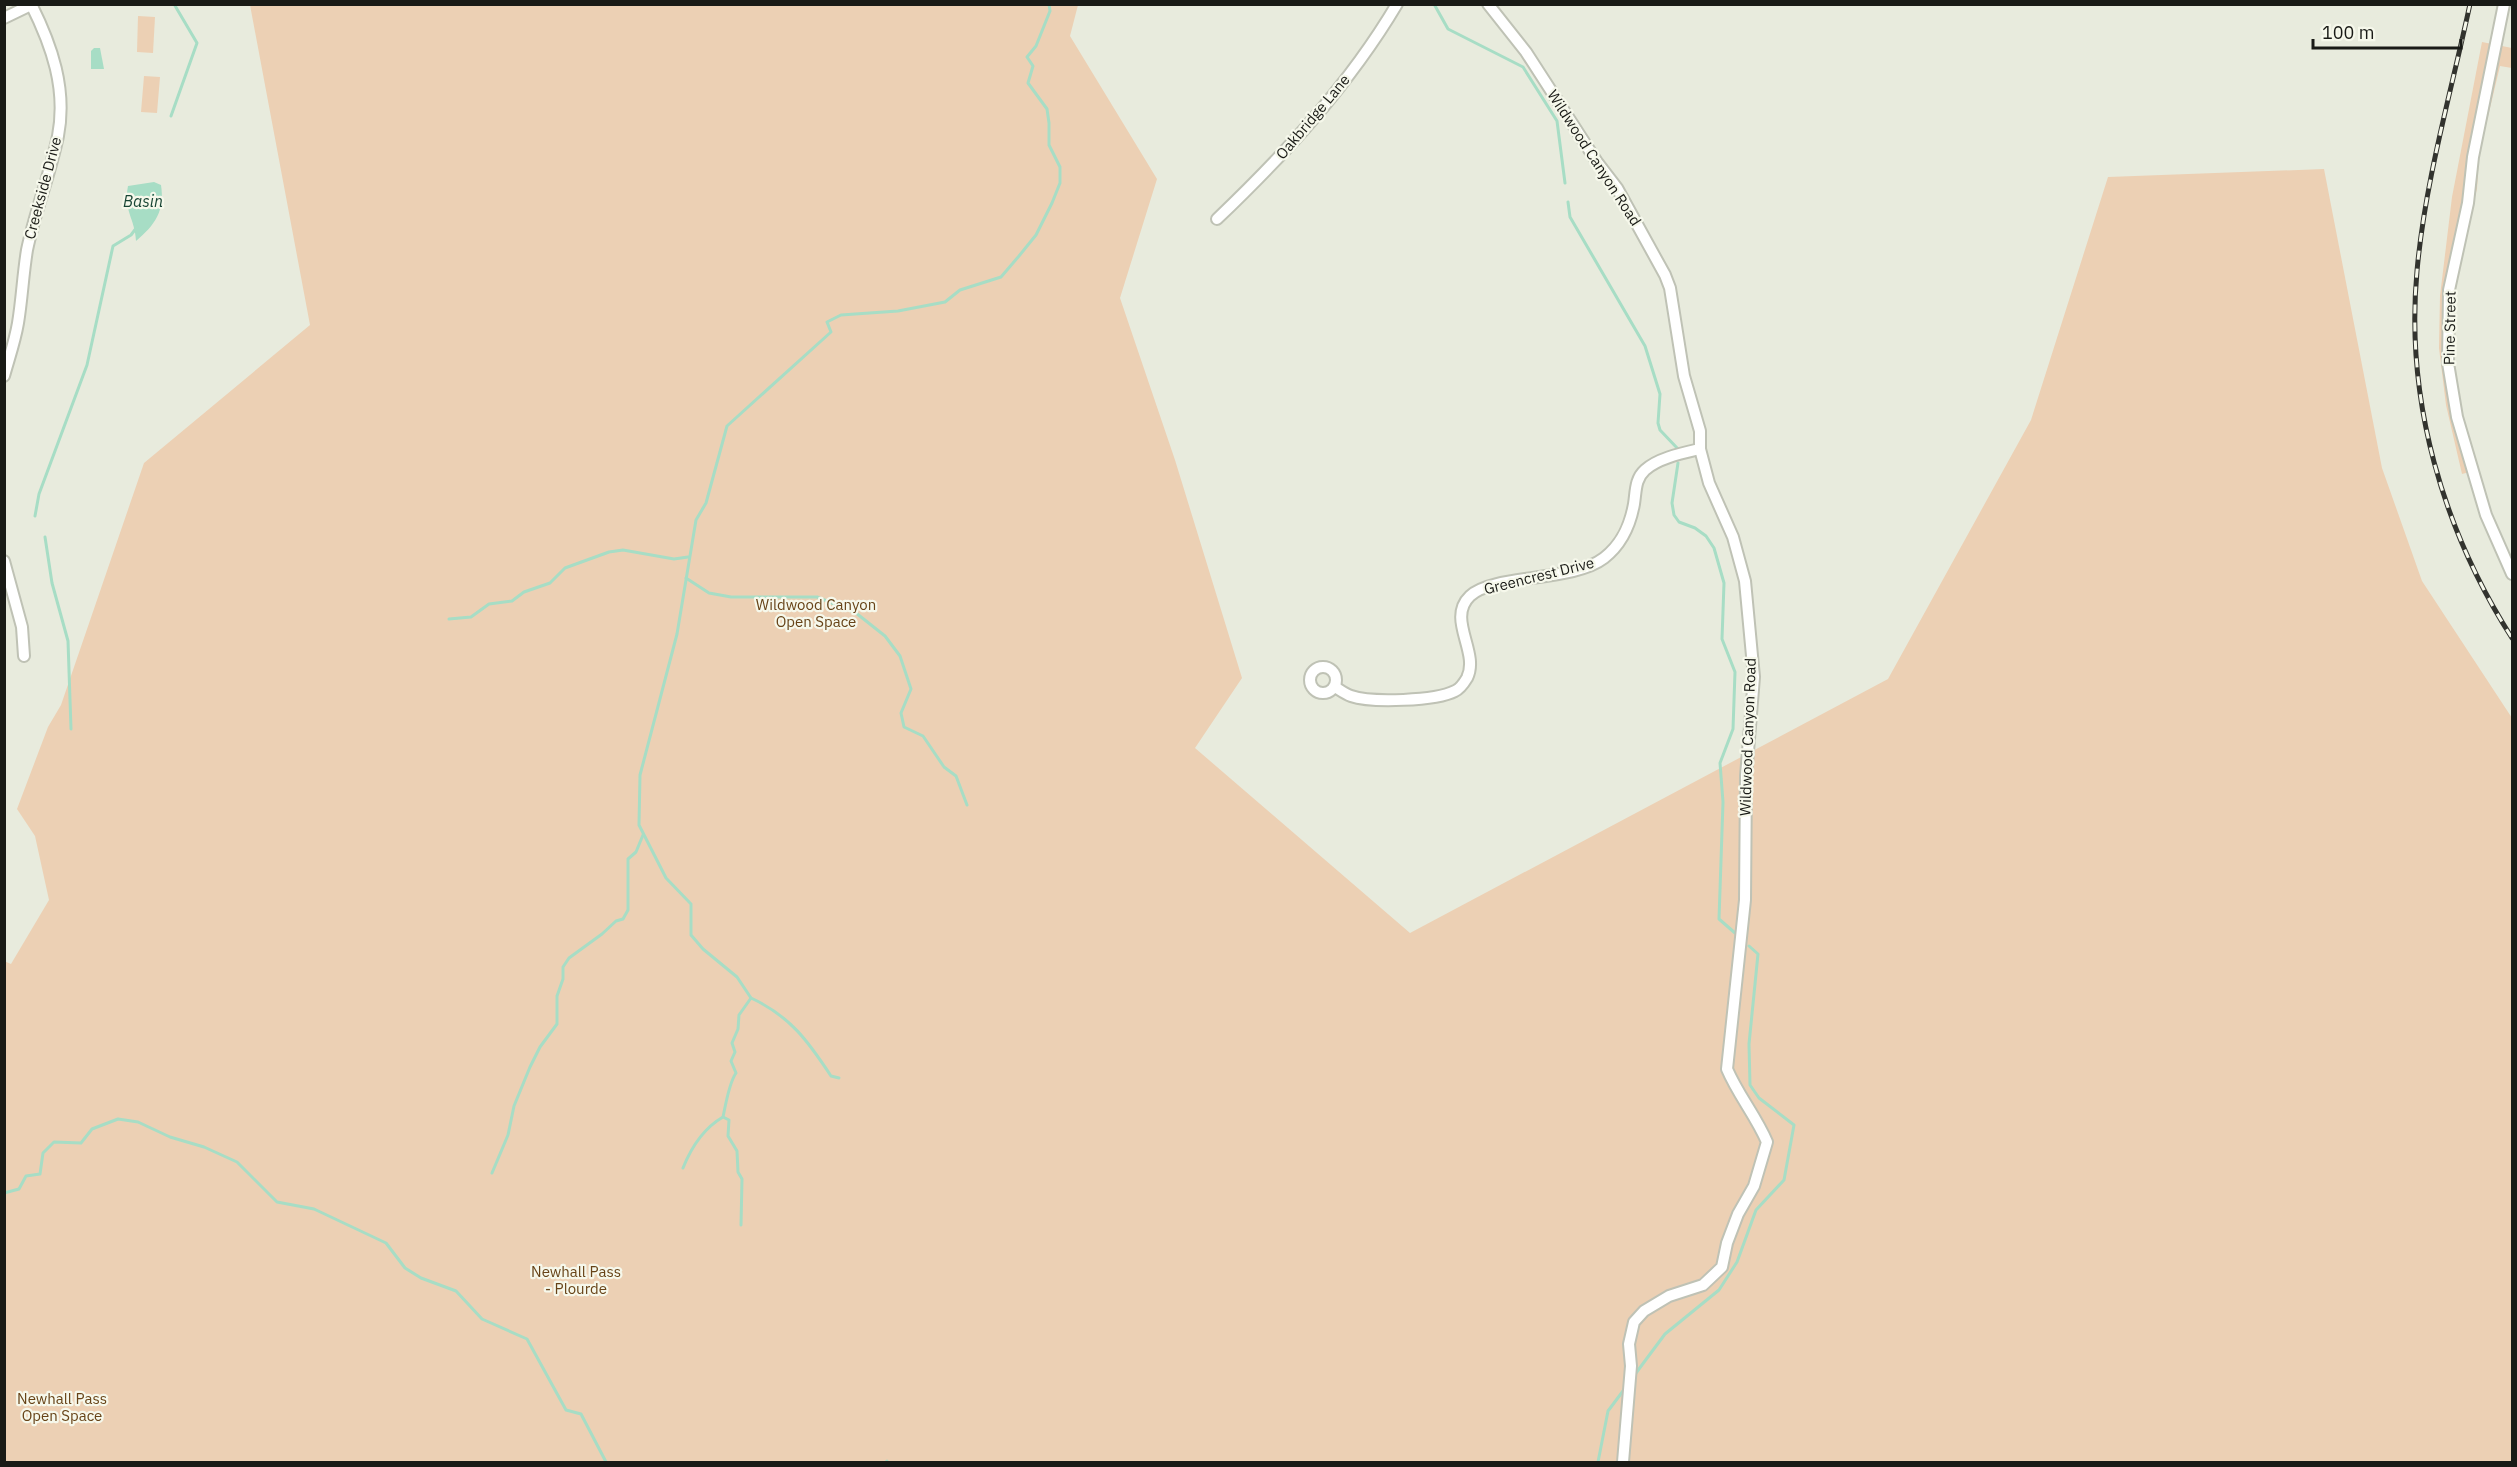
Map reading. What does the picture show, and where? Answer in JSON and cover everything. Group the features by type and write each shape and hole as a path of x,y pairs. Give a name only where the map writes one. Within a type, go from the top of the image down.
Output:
{"street":[{"name":"Oakbridge Lane","path":"1217,219 1280,157 1361,59 1397,4"},
{"name":"Wildwood Canyon Road","path":"1488,4 1526,52 1597,162 1617,188 1665,275 1670,288 1684,376 1700,431 1700,449 1709,483 1736,545 1748,600 1754,677 1746,776 1745,900 1727,1069 1737,1093 1750,1108 1767,1142 1754,1186 1738,1214 1727,1243 1722,1267 1703,1285 1669,1296 1644,1311 1634,1322 1629,1344 1629,1392 1623,1462"},
{"name":"Pine Street","path":"2504,4 2472,157 2468,203 2449,290 2448,363 2457,417 2486,515 2512,574"},
{"path":"4,18 32,5"},
{"name":"Creekside Drive","path":"4,376 18,325 29,242 58,136 60,120 60,89 56,64 32,5"},
{"name":"Greencrest Drive","path":"1335,687 1350,696 1374,700 1398,700 1455,692 1465,681 1470,670 1471,661 1461,616 1466,601 1472,594 1484,588 1592,566 1620,544 1628,527 1637,480 1646,469 1679,454 1700,449"},
{"path":"4,561 22,627 24,656"}],"green space":[{"path":"250,5 1078,5 1070,36 1157,179 1120,298 1175,460 1242,678 1195,748 1410,933 1888,679 2031,420 2108,177 2324,169 2382,468 2422,581 2512,718 2512,1462 5,1462 4,961 11,964 49,900 35,836 17,809 48,727 61,705 144,463 310,325"},
{"path":"138,16 155,17 153,53 137,52"},
{"path":"2482,42 2512,48 2512,68 2500,66 2479,154 2477,189 2457,265 2453,296 2453,348 2459,404 2477,470 2462,474 2446,405 2439,348 2440,296 2452,197"},
{"path":"144,76 160,77 157,113 141,112"}],"water":[{"path":"94,48 100,48 104,69 91,69 91,51"},
{"name":"Basin","path":"154,182 161,185 160,210 153,223 136,241 127,202 128,186"}],"waterway":[{"path":"171,116 197,43 174,4"},
{"path":"683,1168 699,1139 723,1117 736,1073 731,1061 735,1052 732,1043 738,1029 739,1015 751,998 737,977 703,949 691,935 691,904 666,878 639,825 640,775 677,634 696,520 706,503 727,426 831,332 827,322 841,315 898,311 945,302 960,290 1001,277 1036,235 1060,183 1060,167 1049,145 1047,109 1028,83 1033,66 1027,57 1036,46 1050,11 1049,4"},
{"path":"1434,4 1448,29 1523,67 1557,121 1565,183"},
{"path":"1568,202 1570,217 1645,346 1660,394 1658,423 1660,430 1678,449"},
{"path":"35,516 39,494 87,365 113,246 131,235 137,227"},
{"path":"1678,463 1672,503 1674,515 1679,522 1695,528 1706,536 1714,548 1724,583 1722,639 1735,672 1733,729 1720,763 1723,802 1719,919 1735,933"},
{"path":"45,537 52,583 68,641 71,729"},
{"path":"449,619 471,617 489,604 512,601 524,592 550,583 565,568 609,552 623,550 674,559 688,557"},
{"path":"686,578 709,593 731,597 817,597 856,613 885,636 900,656 911,689 901,713 904,727 923,736 944,767 956,776 967,805"},
{"path":"492,1173 508,1135 514,1106 530,1067 540,1047 557,1024 557,996 563,979 563,967 569,958 616,921 623,919 628,910 628,859 636,852 643,835"},
{"path":"1633,1377 1665,1334 1719,1290 1737,1262 1756,1210 1784,1180 1794,1125 1759,1098 1750,1085 1749,1044 1758,954 1749,946"},
{"path":"751,998 787,1021 806,1041 831,1076 839,1078"},
{"path":"723,1117 729,1120 728,1136 737,1151 738,1172 742,1179 741,1225"},
{"path":"4,1193 19,1189 26,1176 40,1174 43,1153 54,1142 81,1143 92,1129 118,1119 138,1122 170,1137 204,1147 237,1162 277,1202 314,1209 386,1243 405,1268 421,1278 456,1291 482,1319 527,1339 566,1410 581,1414 606,1462"},
{"path":"1598,1462 1608,1411 1626,1387"}],"railway":[{"path":"2470,4 2432,170 2421,237 2415,319 2417,368 2434,462 2448,508 2466,553 2512,638"}],"park label":[{"name":"Wildwood Canyon Open Space","path":"816,614"},
{"name":"Newhall Pass - Plourde","path":"576,1280"},
{"name":"Newhall Pass Open Space","path":"62,1408"}]}
